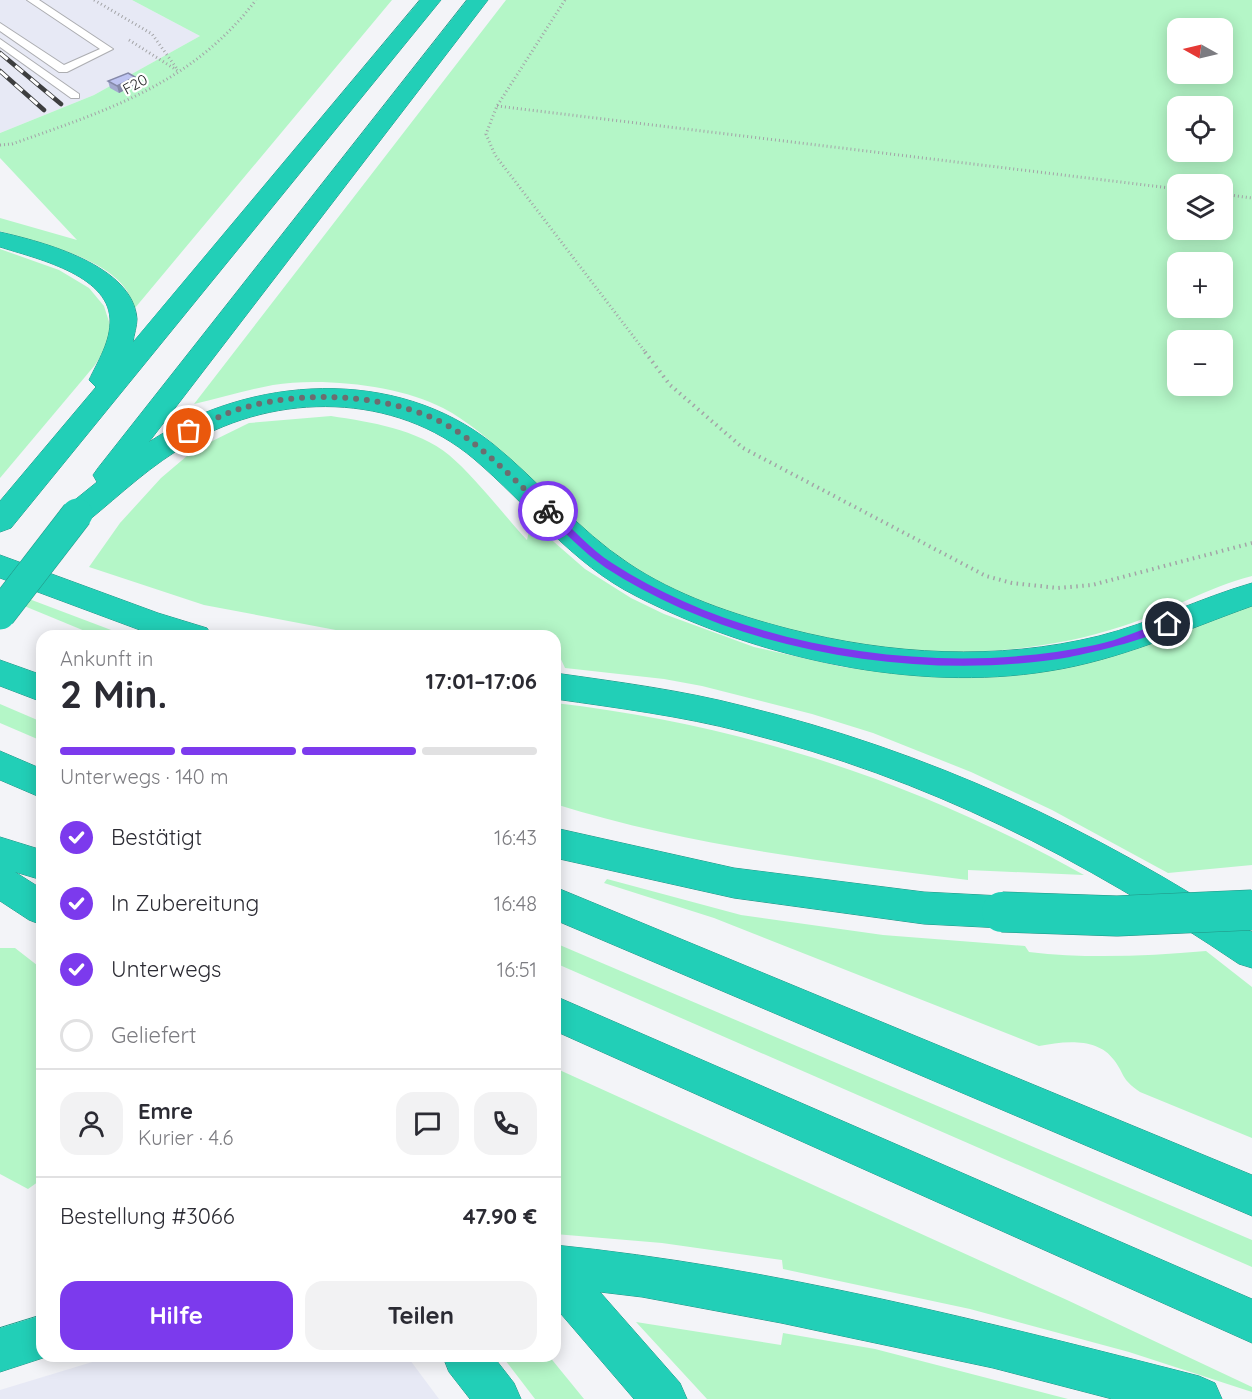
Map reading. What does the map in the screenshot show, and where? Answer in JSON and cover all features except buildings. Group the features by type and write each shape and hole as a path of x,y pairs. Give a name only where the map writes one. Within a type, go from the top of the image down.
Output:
{"highway":[{"path":"9,510 431,0"},
{"path":"0,614 478,0"},
{"path":"0,239 70,263 95,275 114,291 125,313 125,330 113,363 60,451"},
{"path":"77,514 138,465 189,431 243,408 272,401 341,398 373,400 432,417 455,430 481,449 608,565 638,583 690,608 747,629 825,649 865,657 944,664 1036,659 1098,649 1252,594"},
{"path":"0,566 176,630"},
{"path":"0,672 36,687"},
{"path":"561,687 631,696 723,714 802,733 893,762 991,802 1081,845 1176,900 1252,952"},
{"path":"0,765 36,781"},
{"path":"561,844 734,883 924,908 1117,916 1252,910"},
{"path":"0,852 36,863"},
{"path":"0,881 36,905"},
{"path":"561,906 1252,1196"},
{"path":"561,1015 1252,1321"},
{"path":"561,1267 642,1275 781,1300 993,1346 1199,1399"},
{"path":"561,1281 664,1399"},
{"path":"0,1350 36,1339"},
{"path":"470,1362 498,1399"}],"lane":[{"path":"0,26 63,70 108,50 32,0"},
{"path":"0,42 75,96"}],"path":[{"path":"94,0 152,34 178,71"},
{"name":"F20","path":"0,145 12,144 130,100 220,44 243,20 256,0"},
{"path":"565,0 497,106 486,134 495,155 670,385 743,448 950,558 986,576 1012,583 1049,588 1092,585 1252,543"},
{"path":"133,42 178,71"},
{"path":"497,106 1167,188"},
{"path":"1233,195 1252,198"}],"shaded area":[{"path":"0,0 132,0 200,36 94,95 0,133"},
{"path":"92,1362 411,1362 439,1399 0,1399 0,1390"}],"green space":[{"path":"132,0 392,0 135,308 127,291 117,279 103,269 69,252 0,231 0,218 77,240 0,158 0,133 94,95 200,36"},
{"path":"506,0 1252,0 1252,576 1219,586 1123,626 1070,640 1015,649 959,652 903,650 847,643 793,632 739,617 688,598 624,565 593,541 514,463 473,427 443,408 425,400 383,389 337,383 293,383 253,389 194,404"},
{"path":"0,249 59,270 89,288 104,306 110,325 108,344 95,365 0,478"},
{"path":"331,416 393,428 423,439 449,455 469,474 527,540 531,522 585,569 631,598 664,614 754,647 843,667 897,673 1088,662 1131,651 1252,603 1252,865 1168,873 1052,810 971,772 873,733 812,714 702,686 664,679 565,668 561,659 561,630 336,630 204,605 89,567 120,523 161,478 194,450 249,423"},
{"path":"0,588 111,630 82,630 0,596"},
{"path":"0,704 36,719 36,738 0,723"},
{"path":"561,704 694,726 828,762 957,812 1084,875 968,870 968,880 760,851 606,819 561,806"},
{"path":"607,879 741,915 883,935 1025,946 1029,952 1073,956 1206,951 1252,987 1252,1138 1140,1092 1126,1080 1114,1060 1099,1047 1080,1042 1039,1046 714,918 604,883"},
{"path":"561,946 1252,1240 1252,1267 561,966"},
{"path":"0,948 15,948 36,964 36,1183 28,1189 0,1174"},
{"path":"561,1071 1067,1300 1252,1387 1252,1392 1129,1352 970,1309 783,1269 782,1260 662,1243 561,1235"},
{"path":"636,1322 781,1345 783,1333 875,1349 1068,1399 707,1399"},
{"path":"507,1362 554,1362 584,1399 535,1399"}],"railway":[{"path":"0,53 61,104"},
{"path":"0,71 44,110"}],"way so far":[{"path":"189,431 243,408 272,401 341,398 373,400 432,417 455,430 481,449 548,511"}],"route":[{"path":"548,511 608,565 638,583 690,608 747,629 865,657 944,664 1036,659 1098,649 1168,624"}]}
